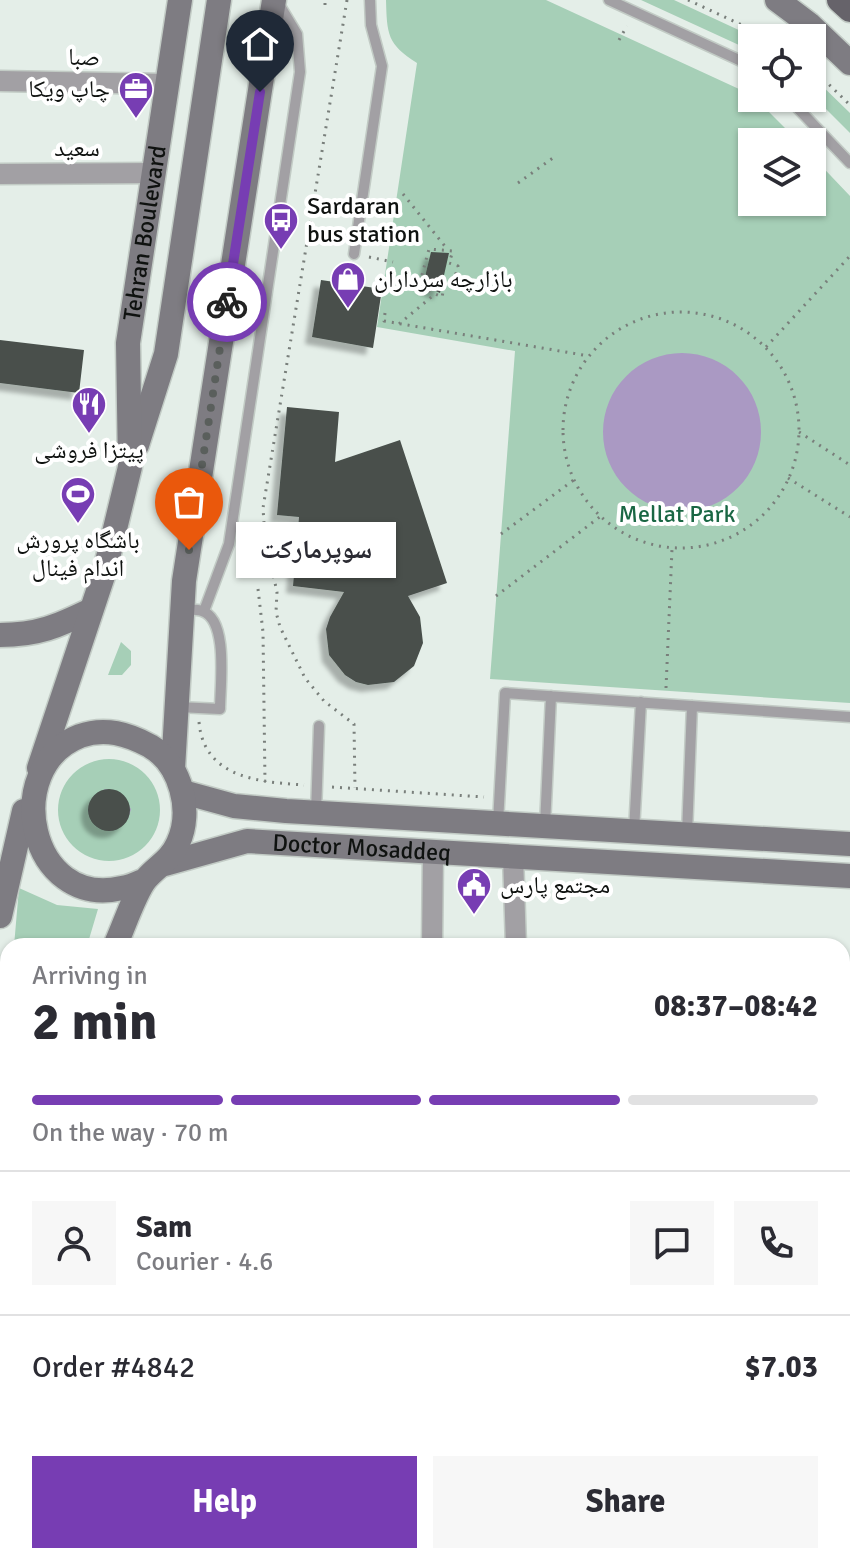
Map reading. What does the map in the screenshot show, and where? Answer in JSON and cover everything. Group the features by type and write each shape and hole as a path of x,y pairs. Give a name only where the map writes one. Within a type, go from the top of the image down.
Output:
{"main road":[{"name":"Tehran Boulevard","path":"130,467 128,343 180,0"},
{"name":"Tehran Boulevard","path":"39,768 105,570 130,467 166,354 219,0"},
{"path":"173,769 176,707 193,610 184,581 275,0"},
{"path":"777,0 809,24 850,63"},
{"path":"839,0 850,10"},
{"path":"0,635 35,634 91,610"},
{"path":"0,916 28,793 39,768 56,748 80,736 107,731 133,736 156,749 173,769 183,792 185,818 179,843 165,864 145,880 121,889 96,890 72,882 51,867 35,846 27,820 28,793"},
{"name":"Doctor Mosaddeq","path":"183,792 247,807 316,813 850,844"},
{"path":"247,807 247,841"},
{"name":"Doctor Mosaddeq","path":"165,864 247,841 850,876"},
{"path":"119,938 145,880"}],"street":[{"name":"صبا","path":"0,81 166,84"},
{"name":"سعید","path":"0,174 154,173"},
{"path":"432,938 433,852"},
{"path":"513,856 516,938"}],"lane":[{"path":"176,707 220,709 221,640 216,623 193,610 229,544 300,72 297,34 275,0"},
{"path":"354,254 382,66 371,25 370,0"},
{"path":"609,0 738,60"},
{"path":"801,112 850,163"},
{"path":"498,823 505,693 850,717"},
{"path":"545,826 551,696"},
{"path":"634,831 641,702"},
{"path":"687,834 692,706"},
{"path":"316,813 319,726"}],"path":[{"path":"347,0 263,508 280,627 305,678 324,701 354,724 355,788"},
{"path":"688,0 740,24"},
{"path":"826,82 850,105"},
{"path":"518,183 557,155"},
{"path":"403,194 448,250"},
{"path":"429,249 453,251 449,263 458,266 453,285 445,283 442,297 435,294 419,286 429,249"},
{"path":"354,254 393,262"},
{"path":"765,348 850,256"},
{"path":"399,324 435,294"},
{"path":"385,313 384,321 590,356"},
{"path":"669,313 704,314 737,326 765,348 784,373 796,403 799,432 794,466 781,494 760,519 734,536 704,547 672,549 640,542 611,526 587,503 570,472 563,437 566,402 577,373 590,356 621,329 644,318 669,313"},
{"path":"799,432 850,465"},
{"path":"788,478 850,517"},
{"path":"501,534 575,479"},
{"path":"496,596 601,516"},
{"path":"666,691 672,549"},
{"path":"258,589 263,632 265,782"}],"green space":[{"name":"Mellat Park","path":"386,0 546,0 738,89 738,112 769,112 785,128 738,128 738,216 826,216 826,171 850,196 850,703 490,679 515,351 377,327 417,63 394,44 387,22"},
{"path":"641,0 674,0 738,30 738,45"},
{"path":"826,90 850,113 850,133 826,109"},
{"path":"121,642 131,651 131,665 122,675 108,675"},
{"path":"109,759 129,763 145,774 156,790 160,810 156,830 145,846 129,857 109,861 89,857 73,846 62,830 58,810 62,790 73,774 89,763"},
{"path":"19,888 57,905 98,909 89,938 15,938"}],"shaded area":[{"path":"682,353 712,359 738,376 755,402 761,432 755,462 738,488 712,505 682,511 652,505 626,488 609,462 603,432 609,402 626,376 652,359"},
{"path":"105,789 118,792 131,809 128,819 110,831 101,829 88,811 91,801"}],"building":[{"path":"431,252 449,253 440,293 423,285"},
{"name":"بازارچه سرداران","path":"321,280 382,289 373,348 312,337"},
{"path":"0,340 84,350 79,393 0,383"},
{"path":"287,407 339,412 335,462 400,440 447,583 408,596 420,617 423,643 414,666 394,682 368,685 356,682 345,675 329,655 326,629 344,592 293,586 299,517 277,515"},
{"path":"109,789 124,795 130,810 124,825 109,831 94,825 88,810 94,795"}],"way so far":[{"path":"189,550 227,302"}],"place":[{"name":"چاپ ویکا","path":"136,120"},
{"name":"Sardaran bus station","path":"281,251"},
{"name":"بازارچه سرداران","path":"348,310"},
{"name":"پیتزا فروشی","path":"89,435"},
{"name":"باشگاه پرورش اندام فینال","path":"78,525"},
{"name":"سوپرمارکت","path":"189,550"},
{"name":"مجتمع پارس","path":"474,916"}],"route":[{"path":"227,302 260,92"}]}
